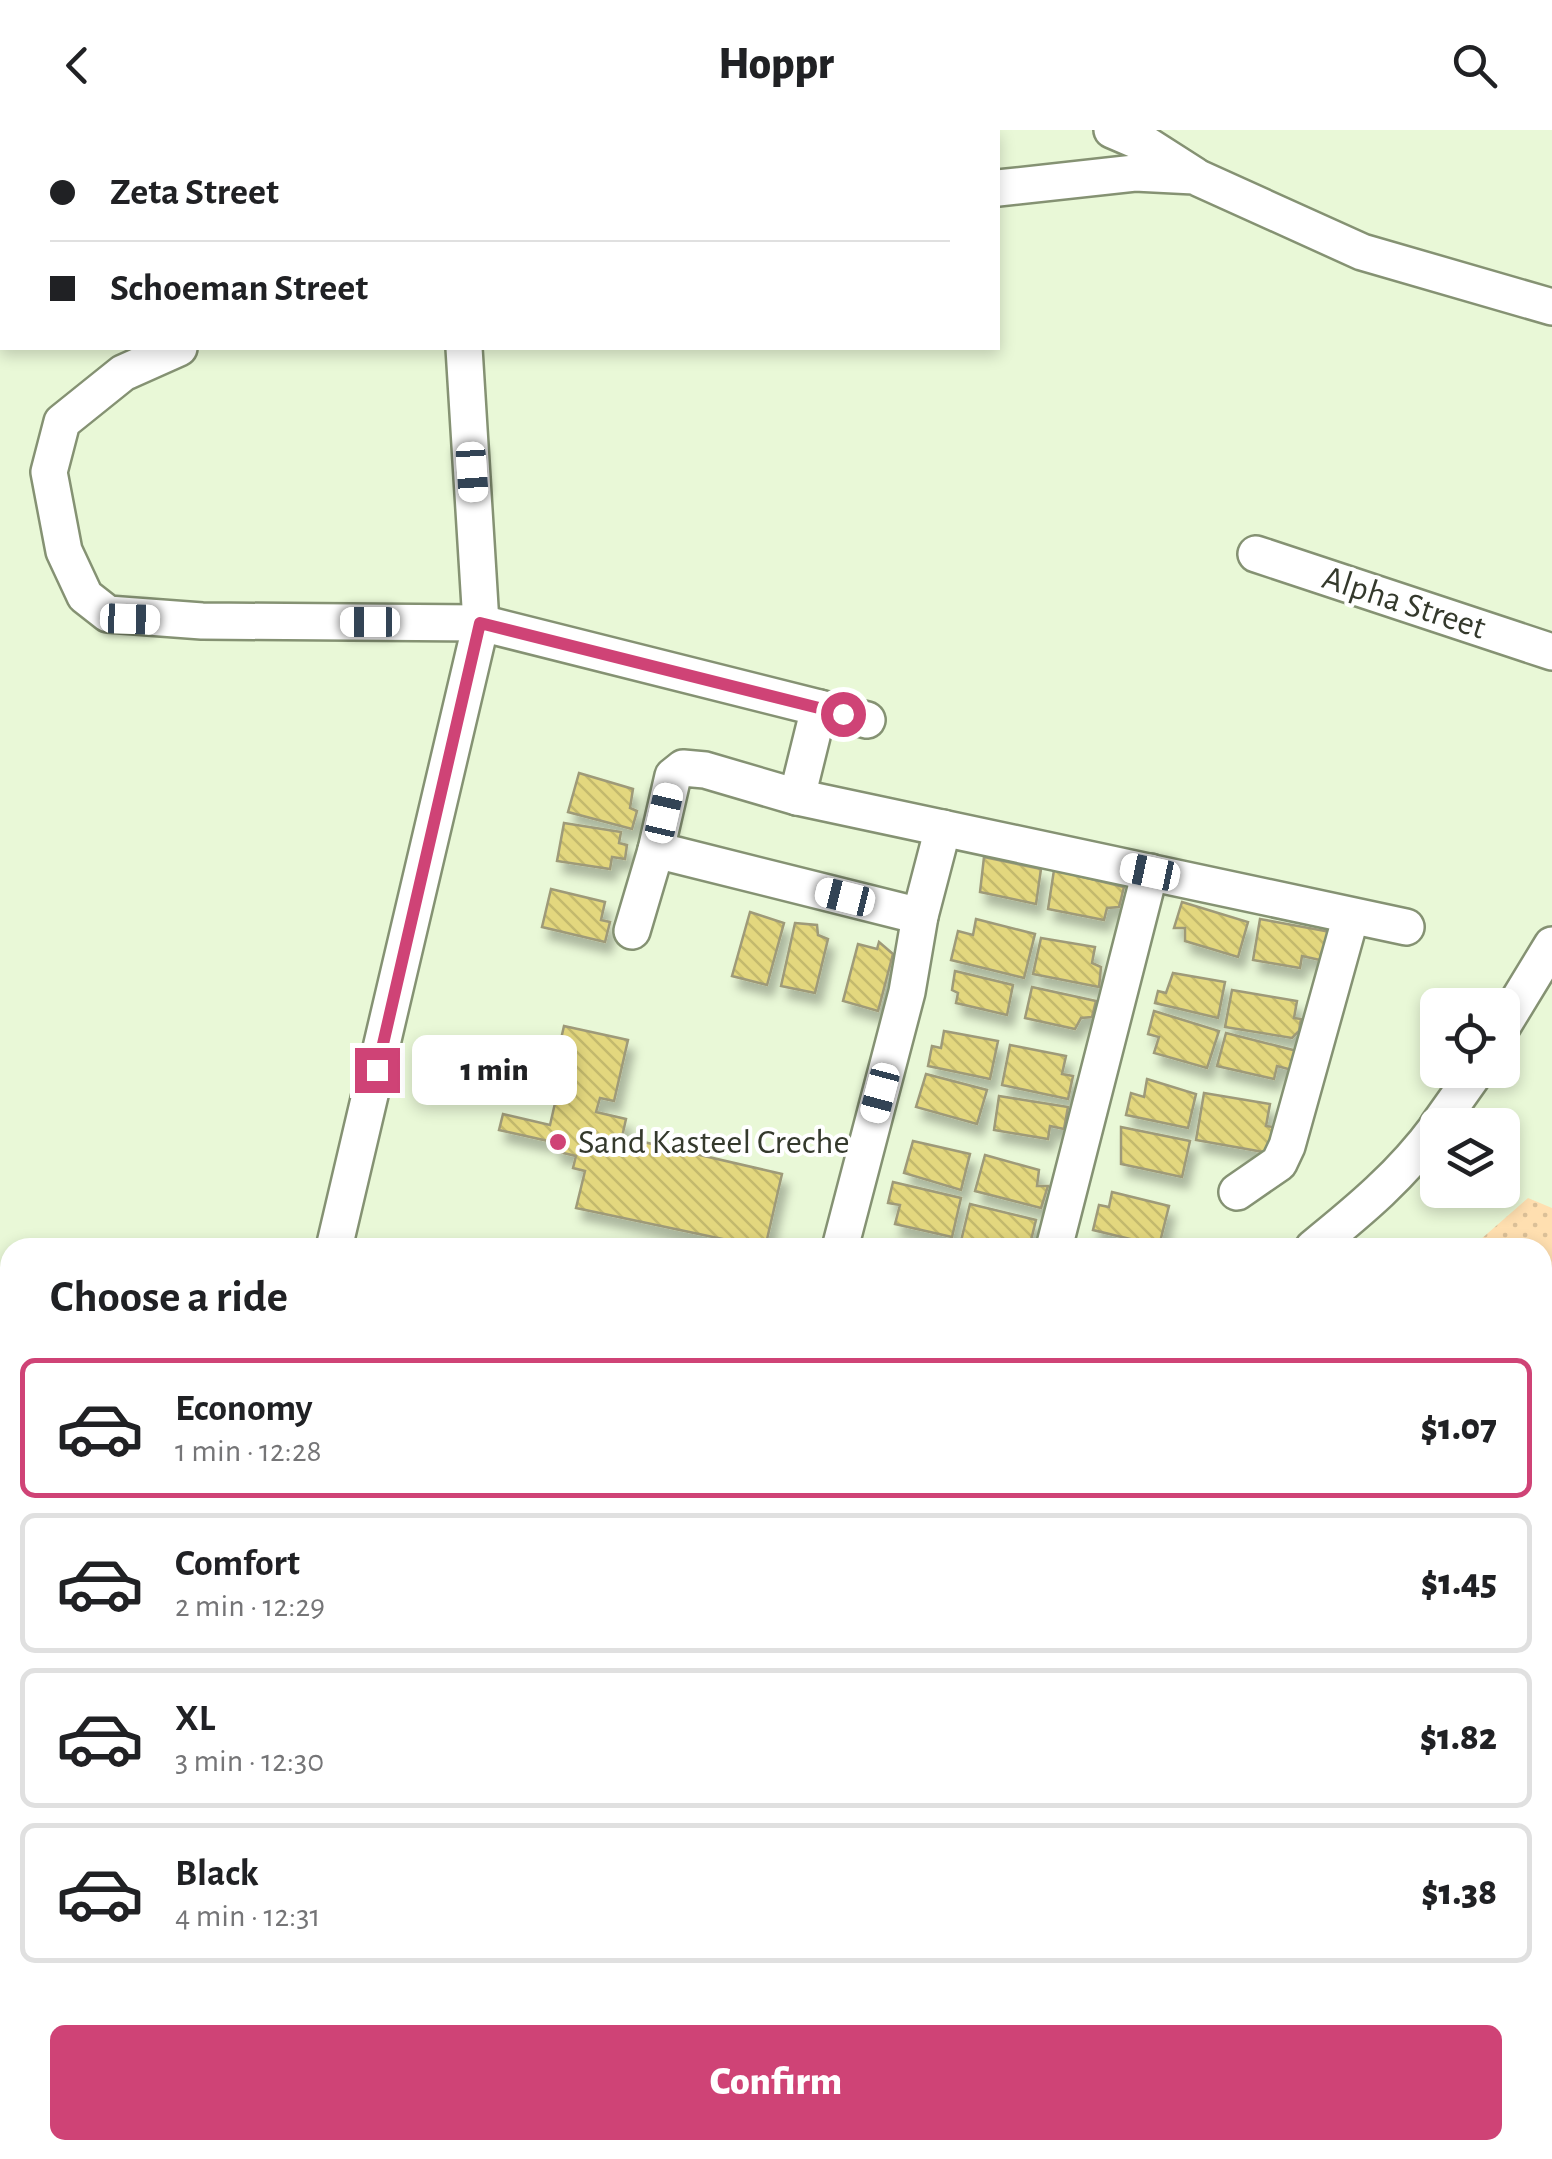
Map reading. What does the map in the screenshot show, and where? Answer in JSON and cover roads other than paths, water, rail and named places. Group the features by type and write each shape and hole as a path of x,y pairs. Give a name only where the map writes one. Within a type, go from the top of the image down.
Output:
{"street":[{"path":"1112,130 1194,176 1362,252 1552,307"},
{"path":"1000,188 1135,173 1194,176"},
{"path":"174,350 122,373 62,422 49,472 64,551 85,596 108,614 130,619 480,623 868,720"},
{"path":"336,1238 480,623 464,350"},
{"name":"Alpha Street","path":"1256,554 1552,652"},
{"path":"797,797 819,708"},
{"path":"632,931 673,776 683,768 705,770 797,797 1406,927"},
{"path":"843,1238 907,992 920,916 943,828"},
{"path":"656,850 920,916"},
{"path":"1057,1238 1150,872"},
{"path":"1237,1192 1279,1163 1287,1146 1351,916"},
{"path":"1520,998 1552,946"},
{"path":"1325,1238 1375,1198 1420,1147"}],"place":[{"name":"Sand Kasteel Creche","path":"558,1142"}]}
